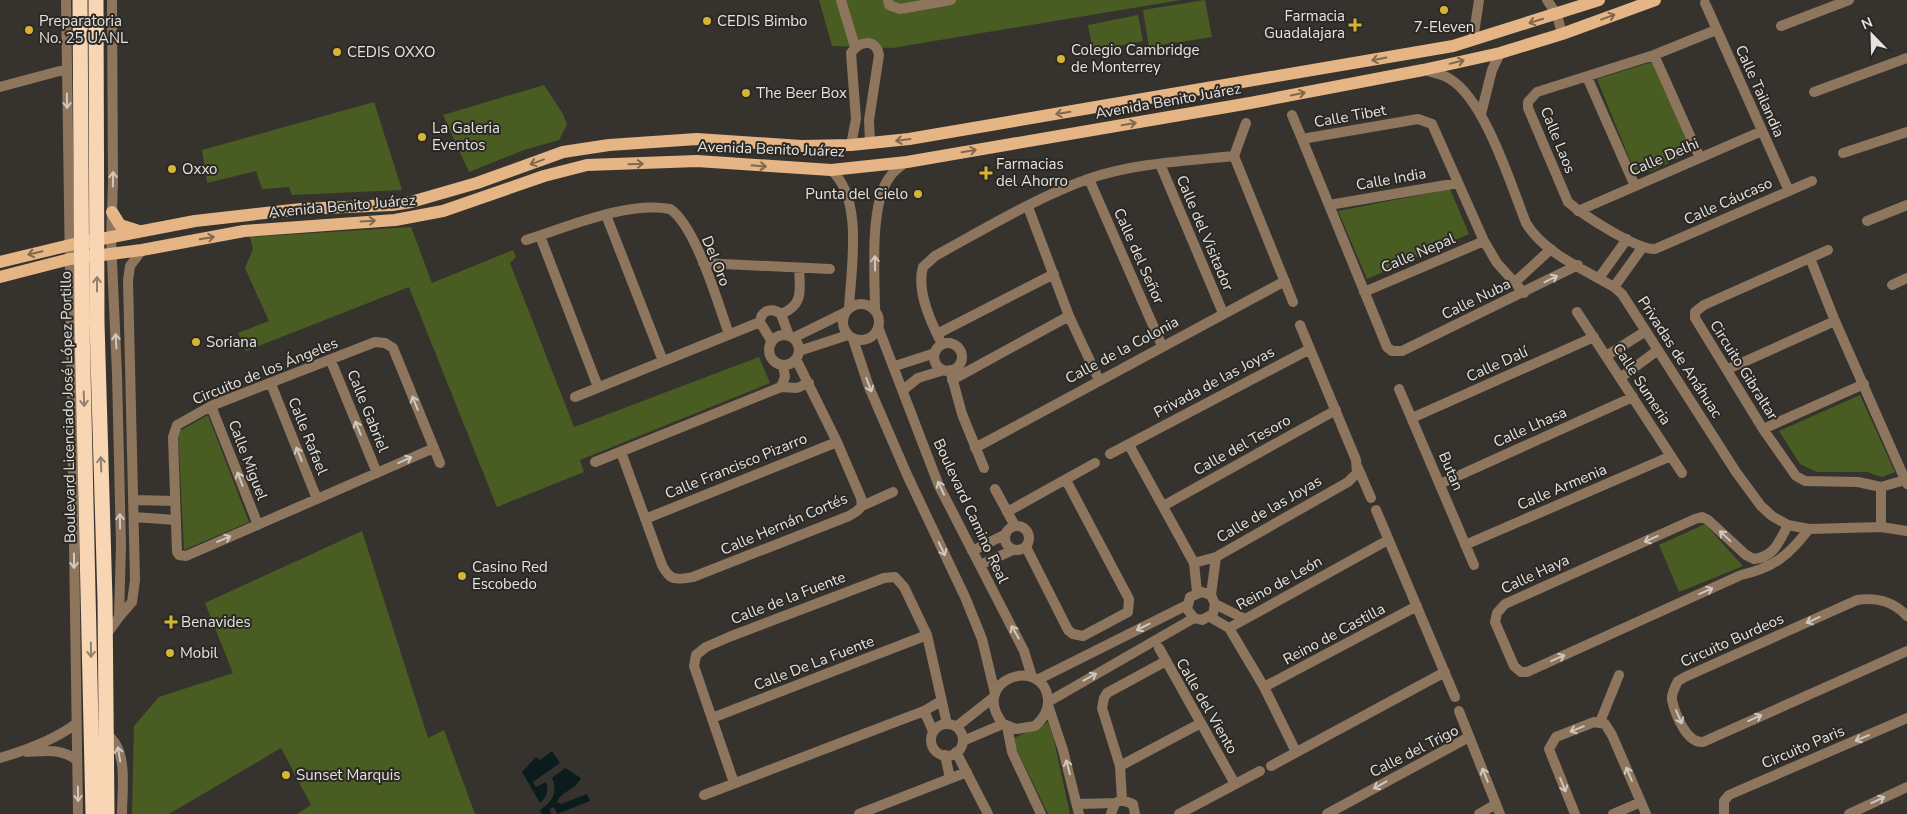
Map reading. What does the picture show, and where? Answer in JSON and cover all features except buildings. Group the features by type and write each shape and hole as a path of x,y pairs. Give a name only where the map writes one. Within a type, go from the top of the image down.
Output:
{"highway":[{"name":"Boulevard Licenciado José López Portillo","path":"80,0 82,325 90,601 93,814"},
{"name":"Boulevard Licenciado José López Portillo","path":"96,0 97,323 106,636 107,814"}],"main road":[{"name":"Avenida Benito Juárez","path":"0,262 70,245 188,222 301,210 392,205 425,199 563,152 584,148 697,139 801,146 870,144 909,139 1453,46 1557,15 1599,0"},
{"name":"Avenida Benito Juárez","path":"0,277 70,259 142,250 244,231 395,220 433,213 544,176 587,165 697,162 831,170 907,162 1240,105 1423,70 1500,53 1562,34 1655,0"},
{"path":"1423,70 1428,61 1453,46"},
{"path":"799,168 801,146"},
{"path":"584,148 587,165"},
{"path":"112,212 120,225 141,232"},
{"path":"227,218 244,231 265,215"},
{"path":"182,242 183,233 188,222"}],"street":[{"name":"Boulevard Licenciado José López Portillo","path":"66,0 78,814"},
{"path":"112,0 111,238 117,374 121,545 119,617"},
{"path":"841,0 855,47"},
{"path":"886,0 889,6 900,9 951,0"},
{"path":"1473,40 1479,0"},
{"path":"1547,0 1557,15 1562,34"},
{"path":"1781,26 1849,0"},
{"name":"Calle Tailandia","path":"1705,3 1789,191"},
{"name":"Calle Laos","path":"1655,249 1642,248 1627,240 1578,211 1568,202 1528,102 1537,92 1654,55 1716,30"},
{"path":"851,145 856,119 851,53 855,47 871,43 878,50 879,55 870,120 870,144"},
{"path":"1481,114 1490,77 1500,53"},
{"path":"1654,55 1700,158"},
{"path":"1814,92 1907,58"},
{"path":"0,87 67,69"},
{"name":"Privadas de Anáhuac","path":"1423,70 1450,78 1468,96 1481,114 1526,223 1535,236 1551,249 1614,287 1646,331 1750,492 1772,516 1788,525 1809,529 1881,527 1907,530"},
{"path":"1587,77 1635,186"},
{"path":"1292,114 1302,139"},
{"name":"Calle Tibet","path":"1387,347 1302,139 1418,120 1426,120 1432,124 1484,241 1497,263 1524,293"},
{"path":"1246,124 1234,156 1293,302"},
{"name":"Calle Delhi","path":"1578,211 1762,131"},
{"path":"1844,153 1907,132"},
{"path":"942,344 925,299 921,281 923,267 935,256 1028,207 1088,179 1160,164 1234,156"},
{"path":"782,365 797,355 850,337 868,339 878,327 875,247 880,195 889,177 907,162"},
{"name":"Calle del Visitador","path":"1160,164 1223,313"},
{"path":"831,170 844,186 851,210 848,310 843,326 850,337 869,387 908,477 982,639 994,695 995,711 1005,725 1012,752 1041,814"},
{"name":"Calle del Señor","path":"1088,179 1162,346"},
{"name":"Calle Cáucaso","path":"1655,249 1812,181"},
{"name":"Calle India","path":"1329,206 1458,183"},
{"path":"1867,220 1907,205"},
{"path":"1028,207 1069,316 1099,380"},
{"name":"Del Oro","path":"606,215 635,209 670,208 679,216 702,263 729,334"},
{"path":"69,216 79,227 92,230 105,224 112,212"},
{"path":"526,240 606,215 663,361"},
{"path":"540,236 598,387"},
{"path":"1599,278 1627,240"},
{"name":"Calle Nepal","path":"1364,292 1484,241"},
{"path":"1614,287 1642,248"},
{"name":"Calle Nuba","path":"1514,282 1551,249"},
{"path":"106,636 119,617 128,608 133,594 134,500 128,272 133,261 142,250"},
{"name":"Circuito Gibraltar","path":"1810,258 1835,321 1906,482 1881,487 1858,482 1805,481 1791,472 1728,369 1697,324 1695,312 1704,304 1828,250"},
{"path":"702,263 830,269"},
{"name":"Calle Nuba","path":"1387,347 1392,351 1402,351 1578,265"},
{"path":"781,314 792,310 798,299 799,268"},
{"path":"937,334 1054,274"},
{"path":"1892,285 1907,278"},
{"name":"Calle de la Colonia","path":"975,448 1285,281"},
{"path":"772,342 780,336 791,337 863,304 876,311"},
{"path":"71,320 83,307 92,305 110,310 114,317"},
{"path":"781,387 784,377 782,365 771,356 772,342 760,322 762,316 768,310 775,310 781,314 797,355"},
{"name":"Calle Sumeria","path":"1577,312 1682,473"},
{"path":"903,390 918,378 949,373 1069,316"},
{"path":"1728,369 1835,321"},
{"path":"575,397 760,322"},
{"path":"1300,325 1371,498"},
{"name":"Boulevard Camino Real","path":"878,327 939,486 1024,651 1034,679"},
{"path":"1606,356 1646,331"},
{"name":"Calle Dalí","path":"1412,418 1594,337"},
{"name":"Circuito de los Ángeles","path":"434,448 182,556 176,549 174,431 184,420 211,406 331,361 375,342 386,343 393,348 434,448 440,463"},
{"path":"942,344 955,344 961,351 960,363 949,373"},
{"path":"894,366 935,353 942,344"},
{"path":"117,374 129,349"},
{"name":"Privada de las Joyas","path":"1110,454 1310,349"},
{"path":"1620,378 1658,350"},
{"path":"935,353 935,362 949,373 962,414 984,468"},
{"name":"Calle Hernán Cortés","path":"622,452 668,576 683,579 693,577 849,516 858,511 862,506 858,488 797,355"},
{"name":"Calle Gabriel","path":"331,361 377,473"},
{"path":"595,462 781,387 797,388 809,383"},
{"name":"Calle Rafael","path":"271,384 317,499"},
{"path":"1764,429 1864,384"},
{"name":"Butan","path":"1399,390 1474,565"},
{"name":"Calle Lhasa","path":"1440,484 1633,398"},
{"name":"Calle Miguel","path":"211,406 258,525"},
{"name":"Calle del Tesoro","path":"1163,506 1336,410"},
{"path":"118,414 132,436"},
{"name":"Calle Francisco Pizarro","path":"646,518 837,442"},
{"path":"1129,444 1194,563 1197,592"},
{"name":"Calle Armenia","path":"1465,545 1671,456"},
{"path":"1007,512 1095,463"},
{"name":"Calle de las Joyas","path":"1194,563 1216,557 1348,482 1354,477 1358,468"},
{"path":"1026,547 1068,630 1073,634 1083,636 1128,612 1129,599 1066,480"},
{"path":"1881,487 1881,527"},
{"path":"995,489 1015,526"},
{"path":"862,506 893,492"},
{"path":"134,500 176,501"},
{"path":"1376,510 1455,697"},
{"path":"134,518 176,520"},
{"name":"Calle Haya","path":"1788,525 1775,550 1762,558 1754,559 1746,555 1708,520 1699,518 1505,604 1497,613 1495,622 1514,666 1521,672 1527,672 1742,575 1768,567 1792,551 1809,529"},
{"path":"972,551 1006,534 1015,526 1022,527 1028,532 1030,540 1026,547 1020,550 1013,550 980,566"},
{"path":"1006,534 1005,542 1013,550"},
{"name":"Reino de León","path":"1296,752 1264,687 1229,628 1388,540"},
{"path":"1210,617 1216,557"},
{"name":"Calle de la Fuente","path":"734,783 694,660 706,647 729,637 891,576 900,580 904,586 927,635 941,701"},
{"path":"1210,617 1202,620 1194,618 1189,613 1187,605 1190,597 1197,592 1207,593 1213,600 1245,619"},
{"name":"Circuito Burdeos","path":"1907,616 1886,601 1878,599 1857,600 1685,677 1678,681 1672,700 1692,740 1697,743 1703,742 1907,651"},
{"path":"1034,679 1187,605"},
{"name":"Reino de Castilla","path":"1264,687 1417,606"},
{"path":"1210,617 1229,628"},
{"path":"1135,814 1133,804 1118,801 1078,809 1063,750 1048,703 1045,690 1034,679 1024,675 1006,679 994,695 952,725 937,727 931,736 932,746 935,751 945,755 956,752 963,741 1005,725 1016,729 1034,726 1042,720 1048,703 1194,618"},
{"name":"Calle De La Fuente","path":"712,718 927,635"},
{"path":"1159,648 1166,661"},
{"name":"Calle del Viento","path":"1112,814 1118,801 1120,766 1102,708 1104,698 1107,693 1166,661 1235,784"},
{"path":"1271,766 1444,672"},
{"path":"1600,722 1619,675"},
{"path":"704,796 924,711 941,701 952,725 960,731 963,741"},
{"path":"924,711 933,731"},
{"path":"1459,711 1469,737"},
{"name":"Circuito Paris","path":"1724,814 1724,801 1729,795 1907,718"},
{"path":"1575,814 1549,750 1556,737 1594,722 1605,724 1612,735 1646,814"},
{"path":"0,758 23,752 65,733 77,723"},
{"path":"1120,766 1201,723"},
{"path":"106,734 118,746 122,814"},
{"name":"Calle del Trigo","path":"1327,814 1469,737 1498,809"},
{"path":"23,752 55,750 66,752 77,760"},
{"path":"956,752 988,814"},
{"path":"945,755 950,778"},
{"path":"1179,814 1260,771"},
{"path":"859,814 967,772"},
{"path":"1849,814 1907,787"},
{"path":"1613,814 1641,802"},
{"path":"1479,814 1498,809"}],"green space":[{"path":"819,0 1181,0 892,48 832,46"},
{"path":"1205,0 1212,37 1149,47 1143,10"},
{"path":"1138,15 1143,41 1093,51 1088,25"},
{"path":"1652,62 1692,151 1652,171 1634,170 1597,79"},
{"path":"544,85 563,114 567,125 559,140 524,150 469,172 443,115"},
{"path":"374,102 402,190 292,195 289,187 262,189 256,171 207,183 202,150"},
{"path":"1450,189 1469,234 1367,279 1338,211"},
{"path":"411,227 432,283 513,250 516,257 510,263 574,427 759,357 770,383 580,460 584,472 497,507 409,287 246,351 238,333 269,321 245,268 253,249 250,237"},
{"path":"1860,395 1895,472 1882,477 1867,472 1817,472 1800,464 1779,431"},
{"path":"208,415 249,522 184,550 178,432"},
{"path":"1705,524 1743,566 1679,592 1659,545"},
{"path":"362,531 428,738 444,730 475,814 297,814 311,805 281,748 169,814 132,814 134,726 159,697 233,673 205,603"},
{"path":"1048,722 1054,740 1070,814 1048,814 1012,740"}],"shaded area":[{"path":"552,751 560,763 533,782 536,787 546,782 547,794 540,803 522,772 536,757 540,760"},
{"path":"565,768 581,778 557,802 561,804 587,794 590,801 557,814 554,807 550,809 551,814 542,814 540,810 553,796 554,783 552,778"}],"place":[{"name":"7-Eleven","path":"1444,10"},
{"name":"CEDIS Bimbo","path":"707,21"},
{"name":"Farmacia Guadalajara","path":"1355,25"},
{"name":"Preparatoria No. 25 UANL","path":"29,30"},
{"name":"CEDIS OXXO","path":"337,52"},
{"name":"Colegio Cambridge de Monterrey","path":"1061,59"},
{"name":"The Beer Box","path":"746,93"},
{"name":"La Galeria Eventos","path":"422,137"},
{"name":"Oxxo","path":"172,169"},
{"name":"Farmacias del Ahorro","path":"986,173"},
{"name":"Punta del Cielo","path":"918,194"},
{"name":"Soriana","path":"196,342"},
{"name":"Casino Red Escobedo","path":"462,576"},
{"name":"Benavides","path":"171,622"},
{"name":"Mobil","path":"170,653"},
{"name":"Sunset Marquis","path":"286,775"}]}
